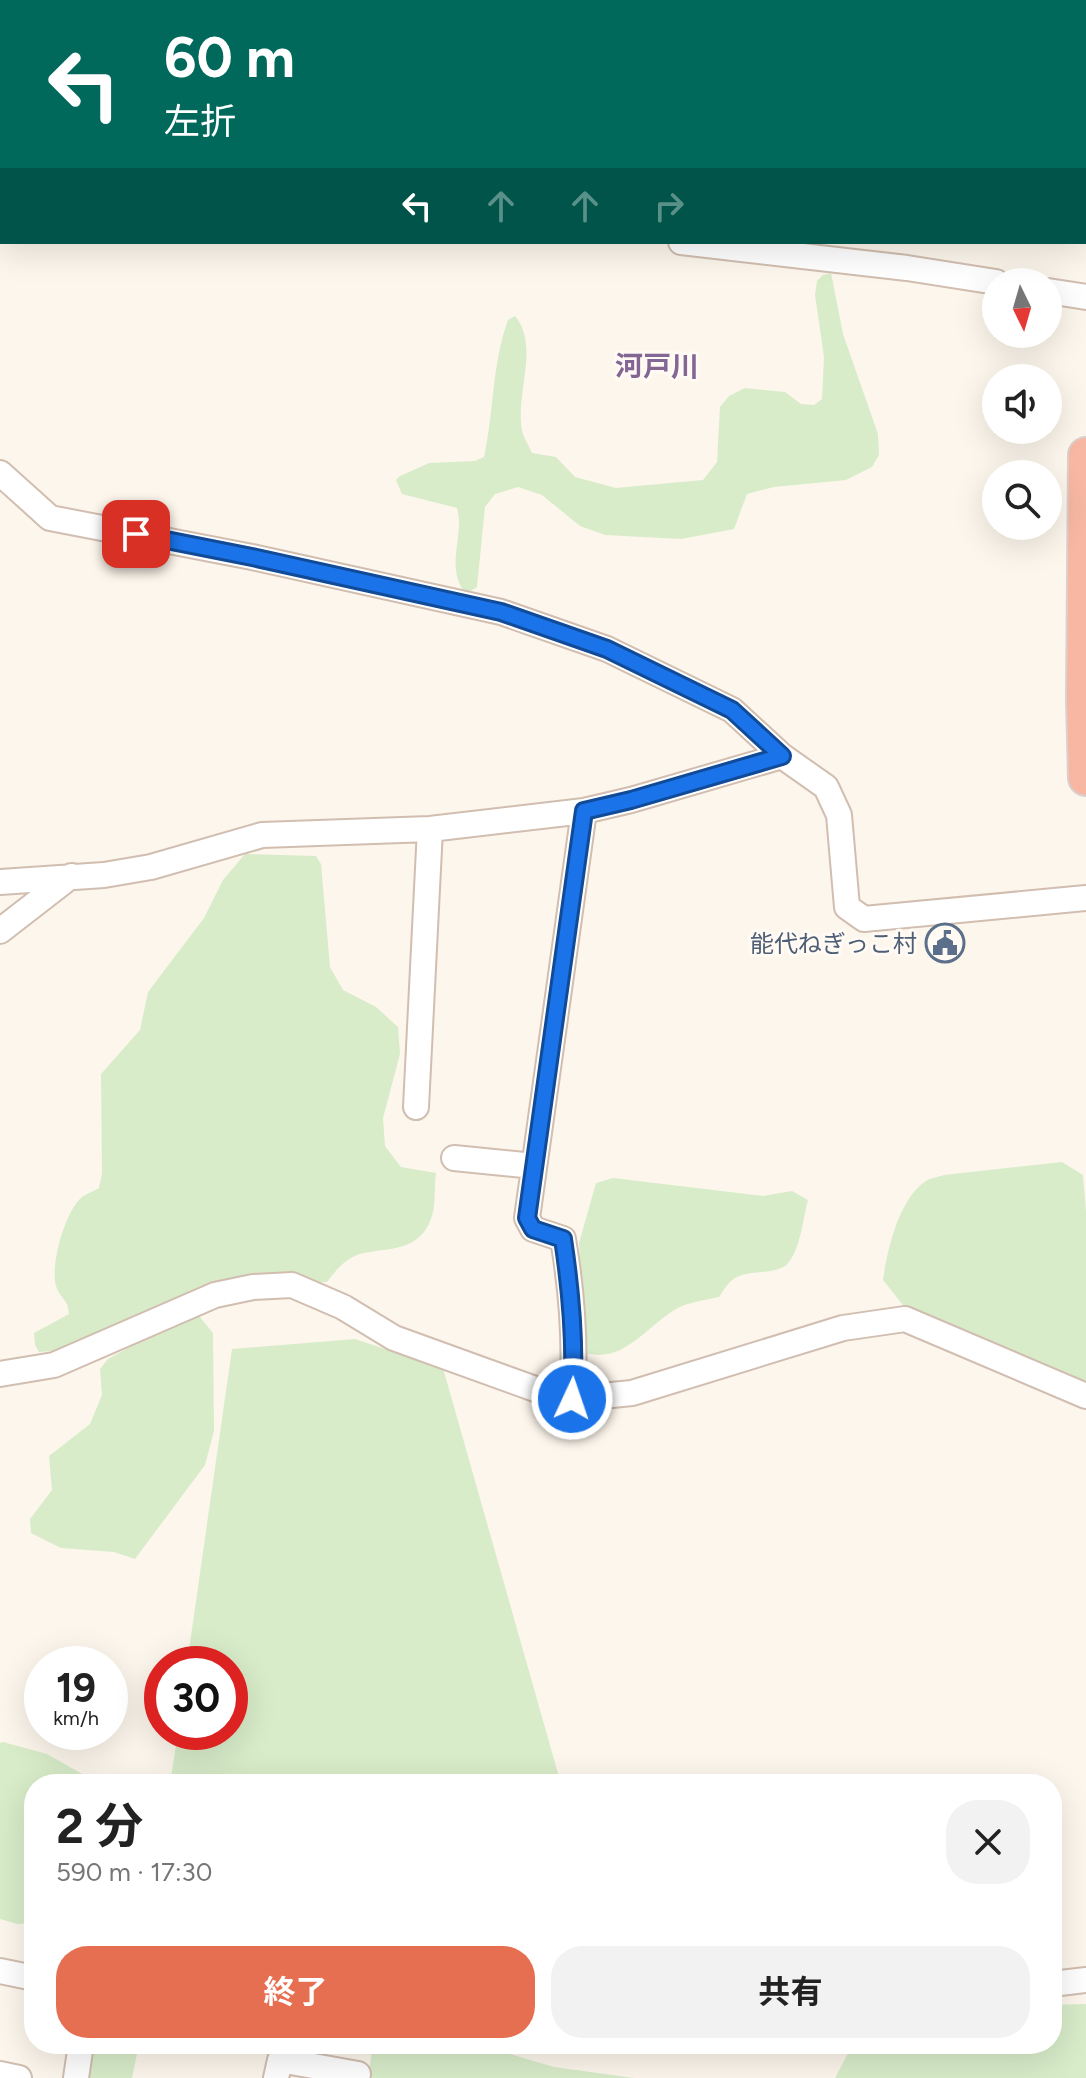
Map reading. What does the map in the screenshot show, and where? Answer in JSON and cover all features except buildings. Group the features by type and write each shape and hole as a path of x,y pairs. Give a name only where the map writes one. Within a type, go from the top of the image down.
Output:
{"highway":[{"path":"1086,455 1086,778"}],"street":[{"path":"698,244 982,280"},
{"path":"1062,293 1086,297"},
{"path":"0,473 50,518 252,557 501,612 607,649 732,710 782,756 826,787 839,815 847,907 864,919 1086,898"},
{"path":"0,882 104,875 151,867 262,835 430,829 584,811 782,756"},
{"path":"572,1399 574,1367 570,1283 563,1239 533,1229 527,1218 584,811"},
{"path":"416,1107 430,829"},
{"path":"0,931 71,876"},
{"path":"454,1158 534,1166"},
{"path":"0,1374 54,1365 215,1295 253,1287 292,1285 343,1307 394,1338 560,1398 632,1393 843,1328 905,1319 1086,1396"},
{"path":"0,1971 24,1976"},
{"path":"1062,1983 1086,1980"},
{"path":"76,2078 80,2054"},
{"path":"276,2078 280,2060 358,2074"},
{"path":"0,2074 19,2078"}],"green space":[{"path":"831,273 843,334 878,434 879,455 872,467 846,480 774,487 747,494 734,529 681,539 605,535 580,526 542,495 518,487 495,494 485,507 477,587 466,594 456,574 457,508 402,494 396,480 429,463 475,461 484,457 499,353 508,320 515,316 526,341 521,416 523,433 532,453 556,457 575,477 616,488 703,480 717,462 720,407 729,396 745,388 785,392 801,404 814,405 822,399 824,357 815,295 817,281"},
{"path":"245,854 316,856 321,864 330,967 343,990 376,1007 398,1027 400,1054 383,1118 385,1146 401,1167 436,1173 432,1216 420,1237 392,1249 355,1256 341,1265 327,1282 307,1283 53,1351 39,1352 34,1333 69,1314 55,1277 57,1252 65,1226 82,1197 99,1188 102,1173 101,1074 140,1030 148,992 204,918 223,880"},
{"path":"1062,1162 1083,1175 1086,1211 1086,1387 906,1309 883,1280 891,1240 902,1212 908,1200 926,1181 944,1175"},
{"path":"613,1178 763,1196 792,1191 808,1200 796,1248 784,1266 741,1275 728,1284 719,1297 676,1309 634,1342 612,1353 599,1355 586,1353 579,1243 596,1183"},
{"path":"200,1317 213,1333 214,1431 205,1465 135,1559 114,1552 61,1548 31,1533 30,1519 52,1490 49,1456 90,1424 102,1395 100,1369 108,1359 180,1319"},
{"path":"355,1339 443,1368 558,1774 172,1774 175,1750 248,1750 248,1646 190,1646 232,1349"},
{"path":"3,1742 47,1754 82,1774 24,1774 24,1924 0,1919 0,1743"},
{"path":"1086,2004 1086,2078 835,2078 848,2054 1062,2054 1062,2005"},
{"path":"90,2054 137,2054 132,2078 85,2078"},
{"path":"372,2054 510,2054 554,2067 634,2078 368,2078"}],"place":[{"name":"能代ねぎっこ村","path":"945,943"}],"district":[{"name":"河戸川","path":"657,366"}],"route":[{"path":"136,534 501,612 607,649 732,710 782,756 584,811 527,1218 533,1229 563,1239 570,1283 574,1367 572,1399"}]}
